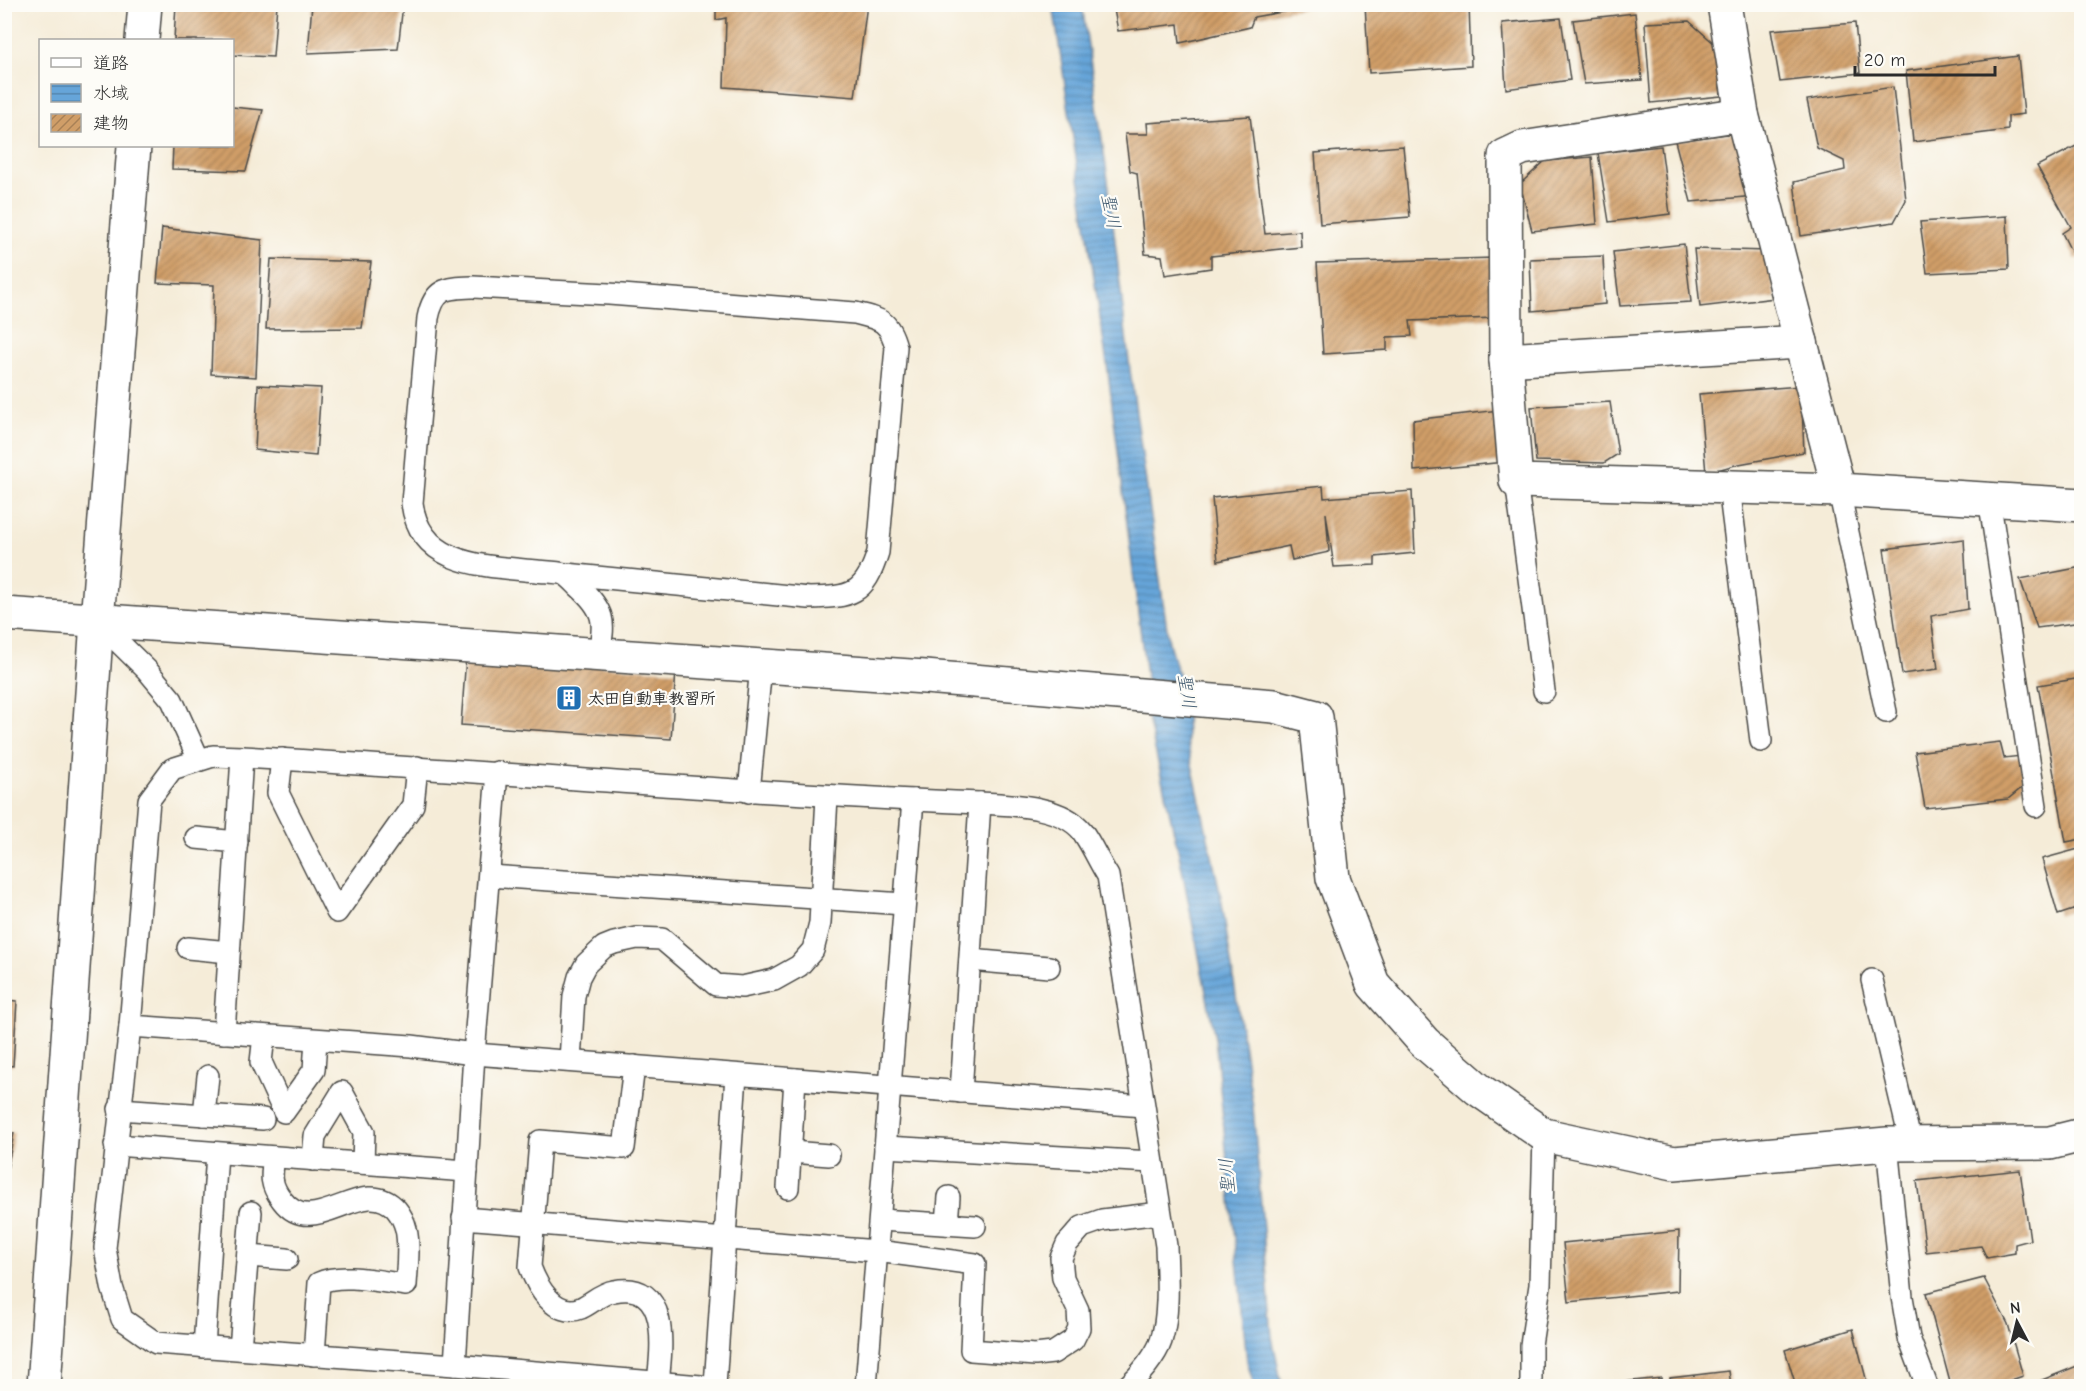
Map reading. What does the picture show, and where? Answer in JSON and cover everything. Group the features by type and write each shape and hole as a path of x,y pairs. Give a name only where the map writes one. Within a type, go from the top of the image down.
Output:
{"street":[{"path":"142,39 145,4"},
{"path":"1724,4 1743,114 1839,490"},
{"path":"1743,114 1522,148 1505,156 1506,360 1516,481 1839,490 2082,505"},
{"path":"44,1386 97,621 134,147"},
{"path":"1506,360 1801,342"},
{"path":"4,614 964,680 1274,706 1316,717 1333,878 1373,984 1424,1042 1478,1089 1544,1135 1674,1163 1899,1144 2050,1143 2082,1135"}],"lane":[{"path":"566,574 809,598 841,597 856,590 871,573 878,552 896,347 892,332 879,319 855,313 609,294 473,287 451,288 440,293 431,303 428,318 412,503 414,518 427,541 443,555 465,562 499,568 566,574 584,591 599,611 603,631 598,656"},
{"path":"1516,481 1544,691"},
{"path":"1729,487 1761,741"},
{"path":"1839,490 1886,712"},
{"path":"1989,498 2037,806"},
{"path":"97,621 147,670 172,700 199,760"},
{"path":"749,792 760,666"},
{"path":"701,1386 156,1343 122,1319 112,1287 105,1248 130,1026 149,800 172,769 213,756 282,759 497,772 749,792 1016,805 1062,815 1081,830 1108,876 1166,1246 1167,1296 1161,1342 1140,1375 1128,1386"},
{"path":"224,1033 242,757"},
{"path":"282,759 278,793 337,912 413,805 417,767"},
{"path":"455,1365 474,1054 497,772"},
{"path":"570,1061 574,996 579,977 586,964 604,948 614,943 638,938 662,939 716,985 742,987 774,980 799,966 813,950 820,923 827,796"},
{"path":"866,1386 913,800"},
{"path":"961,1092 980,803"},
{"path":"196,838 237,842"},
{"path":"489,876 904,904"},
{"path":"188,948 229,952"},
{"path":"970,960 1049,967"},
{"path":"1872,981 1899,1144 1904,1307 1909,1338 1928,1386"},
{"path":"130,1026 411,1046 474,1054 1143,1106"},
{"path":"264,1036 261,1062 284,1112 314,1070 316,1040"},
{"path":"633,1066 624,1148 540,1141 530,1266 537,1285 549,1299 561,1308 579,1309 613,1291 635,1290 647,1297 657,1313 661,1333 658,1382"},
{"path":"715,1386 736,1075"},
{"path":"204,1115 208,1076"},
{"path":"789,1188 795,1079"},
{"path":"312,1160 315,1136 342,1092 364,1132 363,1163"},
{"path":"119,1109 263,1119"},
{"path":"1531,1386 1531,1345 1540,1285 1544,1135"},
{"path":"115,1145 466,1171"},
{"path":"885,1147 1152,1162"},
{"path":"791,1152 829,1155"},
{"path":"204,1347 217,1153"},
{"path":"274,1157 272,1172 274,1189 285,1204 301,1214 320,1214 370,1197 388,1200 401,1215 406,1228 408,1243 406,1285 338,1278 327,1279 319,1283 314,1355"},
{"path":"947,1224 949,1197"},
{"path":"240,1349 251,1212"},
{"path":"464,1218 877,1251 975,1264 971,1350 1035,1355 1053,1353 1073,1340 1079,1328 1078,1310 1063,1278 1061,1258 1067,1244 1082,1227 1102,1220 1160,1213"},
{"path":"880,1220 975,1226"},
{"path":"248,1256 287,1259"}],"water":[{"name":"聖川","path":"1053,5 1082,5 1108,180 1130,370 1169,643 1178,674 1188,686 1147,684 1107,364"},
{"path":"1186,709 1187,742 1221,897 1253,1107 1272,1337 1282,1386 1254,1386 1247,1361 1215,1038 1179,854 1146,710"}],"building":[{"path":"176,4 277,4 273,57 234,55 234,39 174,39"},
{"path":"312,4 403,4 398,49 308,53"},
{"path":"716,4 867,4 855,97 724,87 726,18 716,20"},
{"path":"1113,4 1315,4 1315,6 1254,17 1250,27 1180,43 1178,24 1118,31"},
{"path":"1365,4 1469,4 1471,66 1369,73"},
{"path":"1635,13 1642,80 1584,84 1573,20"},
{"path":"1561,18 1570,80 1506,89 1502,23"},
{"path":"1689,21 1717,46 1721,96 1651,103 1645,23"},
{"path":"1855,23 1860,73 1780,82 1771,30"},
{"path":"2018,56 2024,114 2008,116 2008,130 1913,142 1906,71"},
{"path":"1893,87 1906,200 1894,222 1801,236 1794,182 1845,170 1844,161 1817,148 1807,100"},
{"path":"234,107 263,110 246,171 172,169 173,147 234,147"},
{"path":"1250,116 1265,234 1300,231 1301,247 1211,256 1211,268 1165,275 1162,256 1145,254 1137,173 1130,171 1125,134 1148,134 1147,123"},
{"path":"1735,133 1755,196 1691,202 1675,141"},
{"path":"2082,143 2082,258 2075,259 2062,233 2071,227 2037,166"},
{"path":"1403,146 1410,217 1320,224 1315,153"},
{"path":"1661,146 1670,214 1609,222 1598,153"},
{"path":"1592,157 1597,224 1532,231 1520,184 1545,161"},
{"path":"2007,216 2009,269 1927,273 1920,222"},
{"path":"162,228 262,240 256,377 211,374 214,285 157,283"},
{"path":"1684,244 1691,302 1620,306 1613,252"},
{"path":"1694,249 1768,251 1775,298 1700,307"},
{"path":"1603,256 1605,304 1532,311 1530,259"},
{"path":"1494,258 1496,318 1410,321 1412,336 1387,337 1387,350 1323,354 1317,263"},
{"path":"271,259 371,262 362,328 266,329"},
{"path":"258,385 321,388 316,456 255,450"},
{"path":"1801,386 1804,452 1739,464 1706,473 1699,394"},
{"path":"1610,402 1618,454 1604,463 1536,461 1531,407"},
{"path":"1499,410 1505,462 1414,471 1413,420"},
{"path":"1323,486 1324,498 1412,491 1415,553 1375,557 1375,565 1334,567 1326,513 1329,552 1292,560 1289,546 1218,561 1212,498"},
{"path":"1964,539 1968,609 1931,616 1938,669 1902,674 1884,549"},
{"path":"2082,567 2082,622 2037,628 2020,579"},
{"name":"太田自動車教習所","path":"466,656 676,671 671,739 461,725"},
{"path":"2082,678 2082,839 2066,842 2038,685"},
{"path":"2000,742 2004,758 2021,756 2024,786 2008,799 1925,808 1915,752"},
{"path":"2082,848 2082,907 2058,915 2042,859"},
{"path":"4,1000 17,1001 13,1066 4,1065"},
{"path":"4,1132 14,1133 6,1175 4,1174"},
{"path":"2020,1170 2030,1240 2015,1244 2015,1253 1987,1258 1981,1246 1926,1252 1917,1181"},
{"path":"1679,1231 1678,1291 1569,1302 1563,1243"},
{"path":"1984,1278 2008,1324 2023,1376 1994,1386 1951,1386 1926,1293"},
{"path":"1853,1329 1868,1386 1796,1386 1785,1350"},
{"path":"2082,1364 2082,1386 2027,1386"},
{"path":"1729,1371 1731,1386 1671,1386 1670,1378"},
{"path":"1661,1378 1662,1386 1594,1386 1594,1385"}],"place":[{"name":"太田自動車教習所","path":"569,698"}]}
